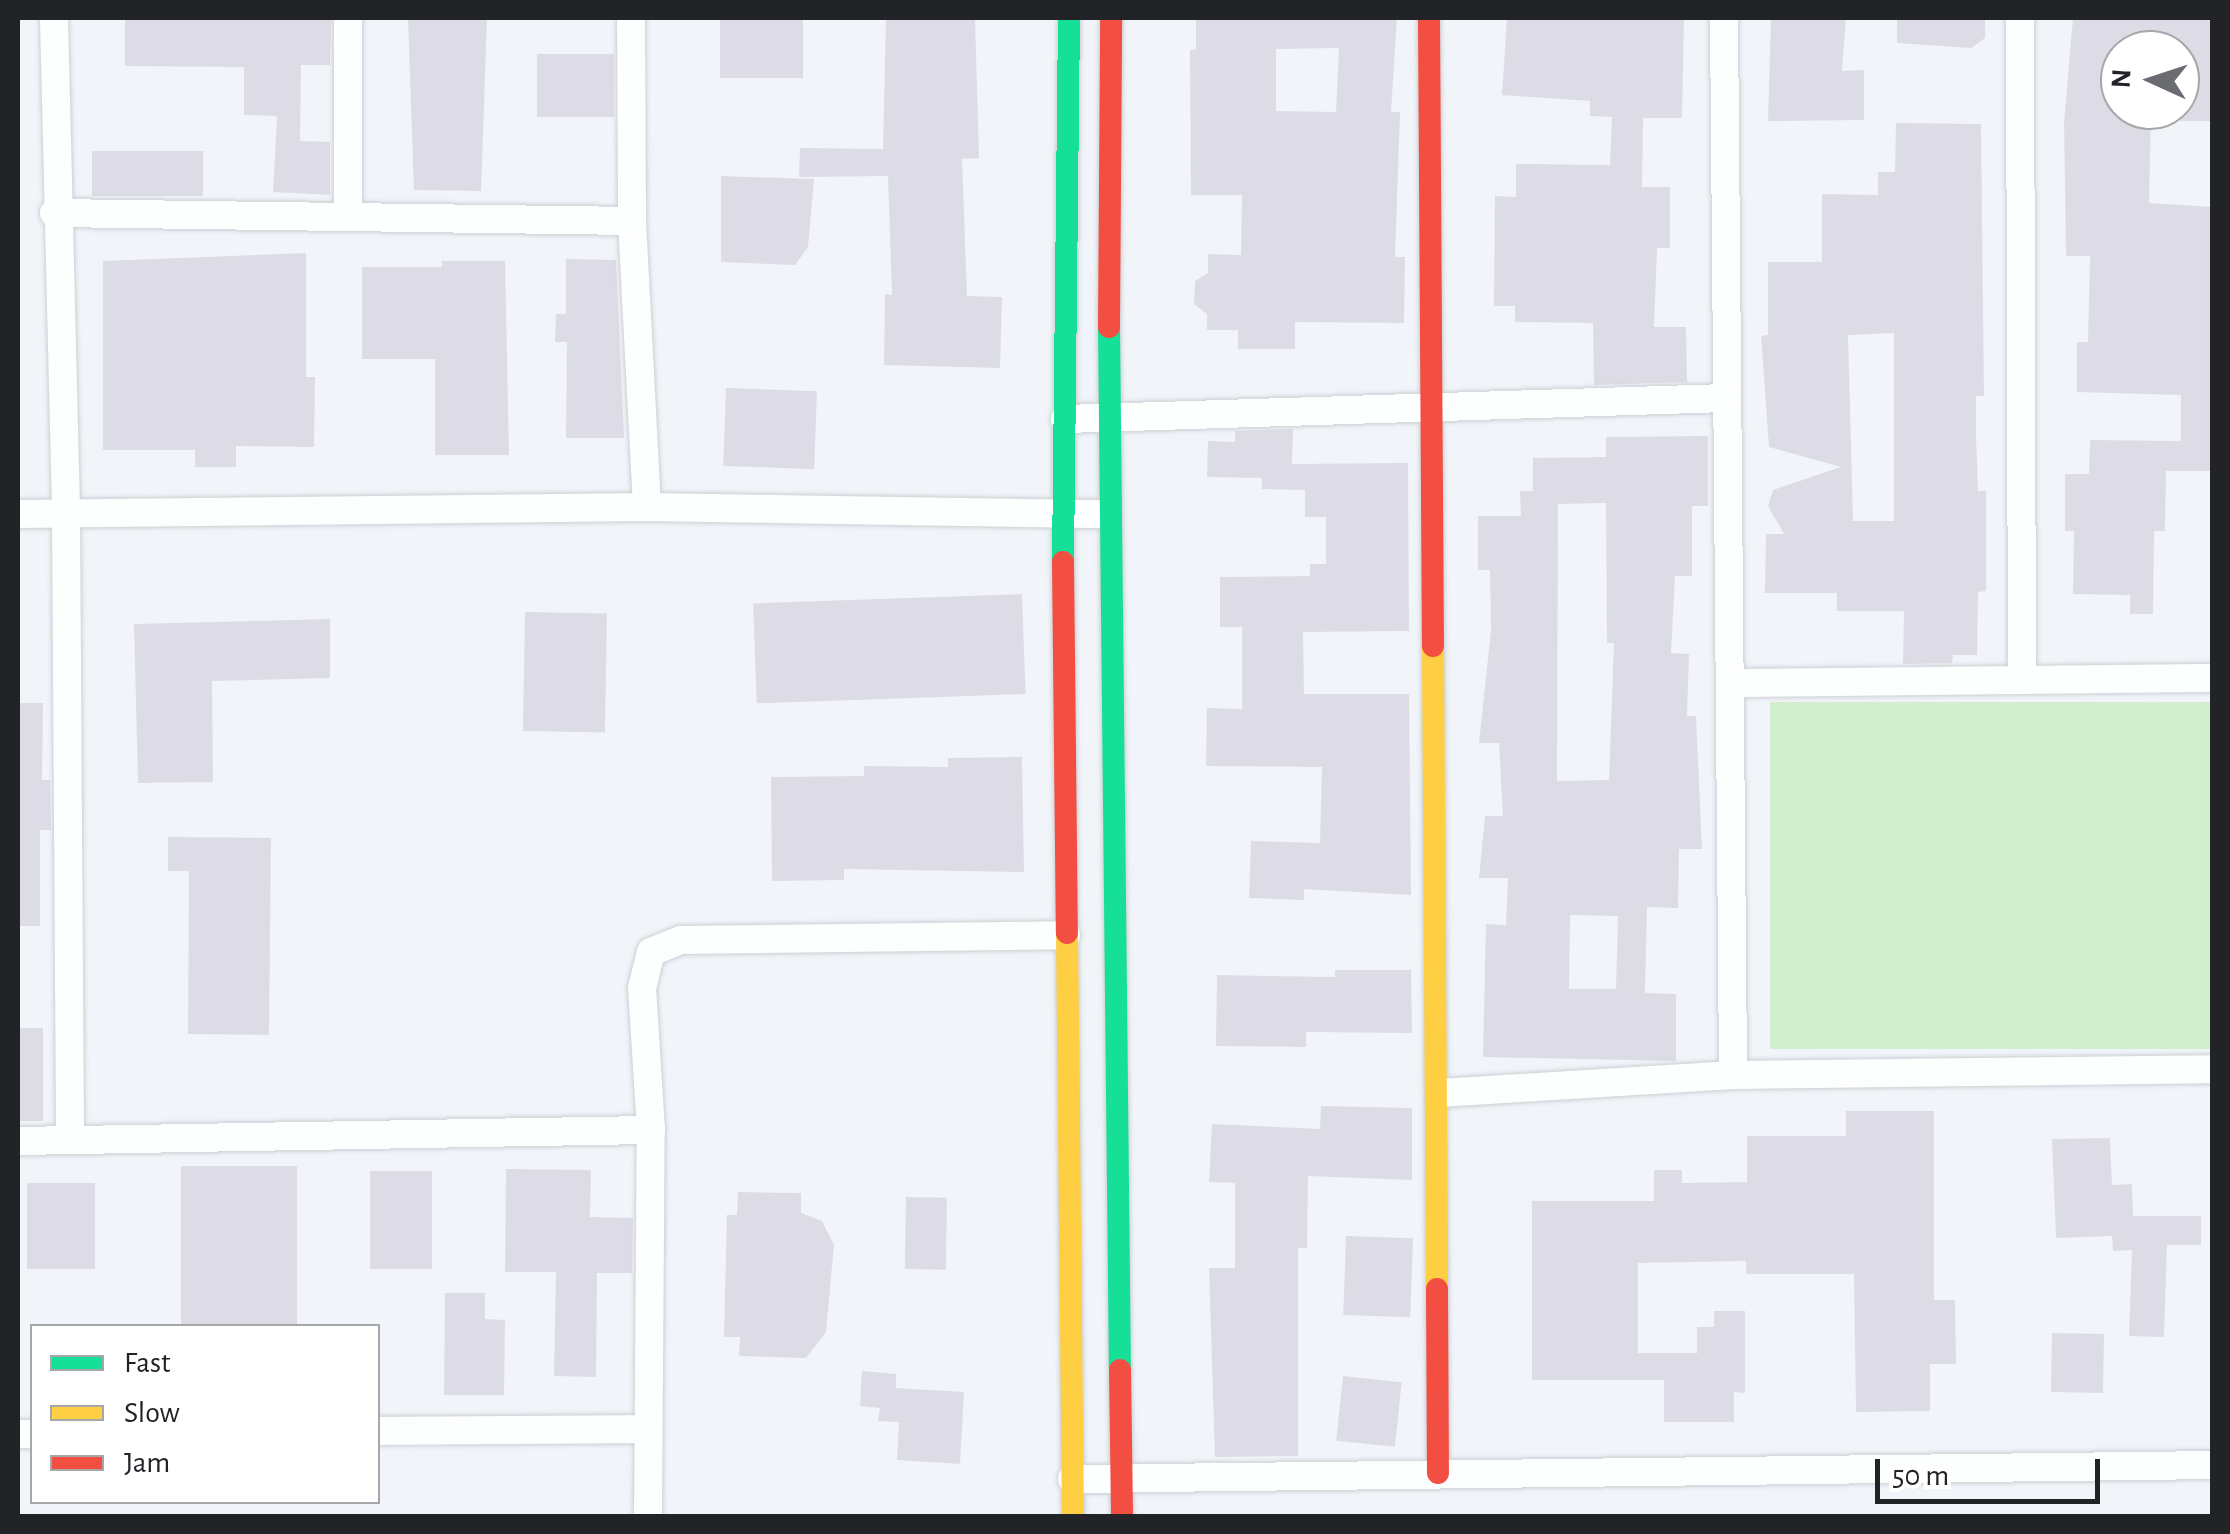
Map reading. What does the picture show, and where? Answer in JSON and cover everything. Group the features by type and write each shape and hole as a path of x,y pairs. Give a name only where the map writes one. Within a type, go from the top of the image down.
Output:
{"street":[{"path":"54,18 54,213 66,513 70,1138"},
{"path":"348,18 348,216"},
{"path":"631,18 632,221 647,507"},
{"path":"1069,18 1063,514 1073,1516"},
{"path":"1111,18 1108,514 1122,1516"},
{"path":"1429,18 1439,1093 1438,1473"},
{"path":"1724,18 1733,683 1733,1075"},
{"path":"2020,18 2022,680"},
{"path":"54,213 632,221"},
{"path":"1064,419 1727,398"},
{"path":"18,514 647,507 1108,514"},
{"path":"1733,683 2212,678"},
{"path":"648,1516 651,1130 642,977 651,952 666,944 1066,935"},
{"path":"1439,1093 1733,1075 2212,1069"},
{"path":"18,1141 651,1130"},
{"path":"380,1432 647,1429"},
{"path":"1072,1479 2212,1466"}],"green space":[{"path":"1770,702 2212,702 2212,1049 1770,1049"}],"building":[{"path":"125,18 331,18 330,65 301,65 300,141 330,142 330,195 273,192 277,116 244,115 244,67 125,66"},
{"path":"408,18 487,18 481,191 414,190"},
{"path":"720,18 803,18 803,78 720,78"},
{"path":"886,18 975,18 979,158 962,159 967,296 1002,297 1000,368 884,365 885,294 892,295 888,176 799,177 800,148 883,149"},
{"path":"1196,18 1397,18 1391,112 1400,112 1395,257 1405,257 1404,323 1295,322 1295,349 1238,349 1238,330 1207,330 1207,314 1194,304 1195,281 1208,273 1208,254 1241,255 1242,195 1191,195 1190,50 1196,49","holes":["1339,48 1336,112 1276,111 1276,49"]},
{"path":"1507,18 1684,18 1682,118 1643,118 1642,187 1670,187 1670,248 1657,248 1654,327 1686,327 1687,382 1594,385 1593,323 1515,322 1515,306 1494,306 1495,196 1516,197 1516,164 1610,165 1612,117 1590,116 1590,101 1502,95"},
{"path":"1771,18 1846,18 1842,71 1864,70 1864,120 1768,121"},
{"path":"1897,18 1985,18 1985,38 1971,48 1897,43"},
{"path":"2073,18 2212,18 2212,121 2200,121 2200,30 2100,30 2100,130 2151,130 2149,203 2212,207 2212,471 2166,471 2165,531 2154,531 2153,614 2130,614 2130,595 2073,594 2074,531 2065,531 2065,474 2089,474 2090,440 2181,441 2181,395 2077,392 2077,342 2088,342 2090,256 2066,256 2064,122"},
{"path":"537,54 614,54 614,117 537,117"},
{"path":"1896,123 1981,124 1984,396 1976,396 1976,437 1978,491 1986,491 1986,591 1978,592 1977,655 1953,655 1952,663 1903,664 1904,611 1837,611 1837,593 1765,593 1766,534 1784,534 1768,506 1773,490 1841,467 1769,447 1761,336 1768,335 1768,262 1822,262 1822,194 1878,195 1878,172 1895,172","holes":["1894,333 1894,521 1853,521 1848,335"]},
{"path":"92,151 203,151 203,196 92,196"},
{"path":"721,176 814,179 808,247 795,265 721,262"},
{"path":"306,253 306,377 315,377 314,447 236,446 236,467 195,467 195,450 103,450 103,261"},
{"path":"566,259 616,260 624,438 566,438 567,342 555,342 556,314 566,314"},
{"path":"442,261 505,261 509,455 435,455 435,359 362,359 362,267 442,267"},
{"path":"726,388 817,391 814,469 723,466"},
{"path":"1293,429 1292,464 1408,463 1409,631 1303,632 1304,694 1409,694 1411,895 1304,889 1304,900 1249,898 1251,841 1320,843 1322,767 1206,766 1207,708 1242,709 1242,627 1220,627 1220,577 1310,576 1310,564 1326,564 1326,517 1305,517 1305,490 1262,489 1262,478 1207,477 1208,441 1235,442 1235,431"},
{"path":"1708,436 1708,506 1692,506 1692,576 1675,576 1671,653 1689,654 1687,716 1696,716 1702,849 1679,849 1678,908 1647,907 1645,993 1676,994 1676,1061 1483,1057 1486,924 1506,925 1508,878 1479,878 1485,816 1503,816 1499,743 1479,743 1491,630 1490,570 1478,570 1478,516 1521,516 1520,491 1533,491 1533,458 1606,457 1606,437","holes":["1606,503 1607,643 1614,643 1609,780 1557,781 1558,504","1570,915 1618,916 1616,989 1569,989"]},
{"path":"1022,594 1025,694 757,703 753,603"},
{"path":"525,612 607,613 605,732 523,731"},
{"path":"330,619 330,678 212,681 213,782 138,783 134,624"},
{"path":"18,703 43,703 42,780 50,780 51,830 40,830 40,926 18,926"},
{"path":"1022,757 1024,872 844,869 844,880 772,881 771,777 864,776 864,766 948,767 948,758"},
{"path":"168,837 271,838 269,1035 188,1034 189,871 168,871"},
{"path":"1335,970 1411,970 1412,1033 1306,1032 1306,1047 1216,1046 1217,975 1335,977"},
{"path":"18,1028 43,1028 43,1121 18,1121"},
{"path":"1321,1106 1412,1108 1412,1180 1308,1176 1307,1248 1298,1248 1298,1456 1215,1457 1209,1268 1235,1268 1235,1183 1209,1182 1212,1124 1320,1129"},
{"path":"1846,1111 1934,1111 1934,1300 1955,1300 1956,1364 1930,1364 1930,1411 1856,1412 1854,1274 1746,1274 1746,1261 1638,1263 1638,1353 1697,1353 1697,1327 1714,1327 1714,1311 1745,1311 1745,1393 1734,1392 1734,1422 1664,1422 1664,1380 1532,1380 1532,1201 1654,1201 1654,1170 1682,1170 1682,1183 1747,1182 1747,1136 1846,1136"},
{"path":"2110,1138 2112,1185 2132,1184 2133,1216 2201,1216 2201,1245 2167,1245 2164,1337 2129,1336 2132,1250 2113,1251 2112,1236 2056,1238 2052,1139"},
{"path":"181,1166 297,1166 297,1324 181,1324"},
{"path":"506,1169 591,1170 590,1217 633,1218 632,1273 597,1273 596,1377 554,1376 556,1272 505,1272"},
{"path":"370,1171 432,1171 432,1269 370,1269"},
{"path":"27,1183 95,1183 95,1269 27,1269"},
{"path":"738,1192 801,1193 801,1213 822,1221 834,1245 826,1332 806,1358 739,1356 740,1337 724,1337 727,1215 737,1215"},
{"path":"906,1197 947,1198 946,1270 905,1269"},
{"path":"1346,1236 1413,1238 1410,1317 1343,1315"},
{"path":"445,1293 485,1293 485,1319 505,1320 504,1395 444,1395"},
{"path":"2052,1333 2104,1334 2103,1393 2051,1392"},
{"path":"862,1371 896,1374 896,1388 964,1392 960,1464 897,1460 899,1422 878,1421 880,1408 860,1406"},
{"path":"1343,1376 1402,1382 1395,1447 1336,1441"}],"traffic: fast":[{"path":"1063,562 1069,18"},
{"path":"1109,327 1120,1370"}],"traffic: slow":[{"path":"1433,646 1437,1289"},
{"path":"1067,933 1073,1516"}],"traffic: jam":[{"path":"1109,327 1111,18"},
{"path":"1429,18 1433,646"},
{"path":"1063,562 1067,933"},
{"path":"1437,1289 1438,1473"},
{"path":"1120,1370 1122,1516"}]}
